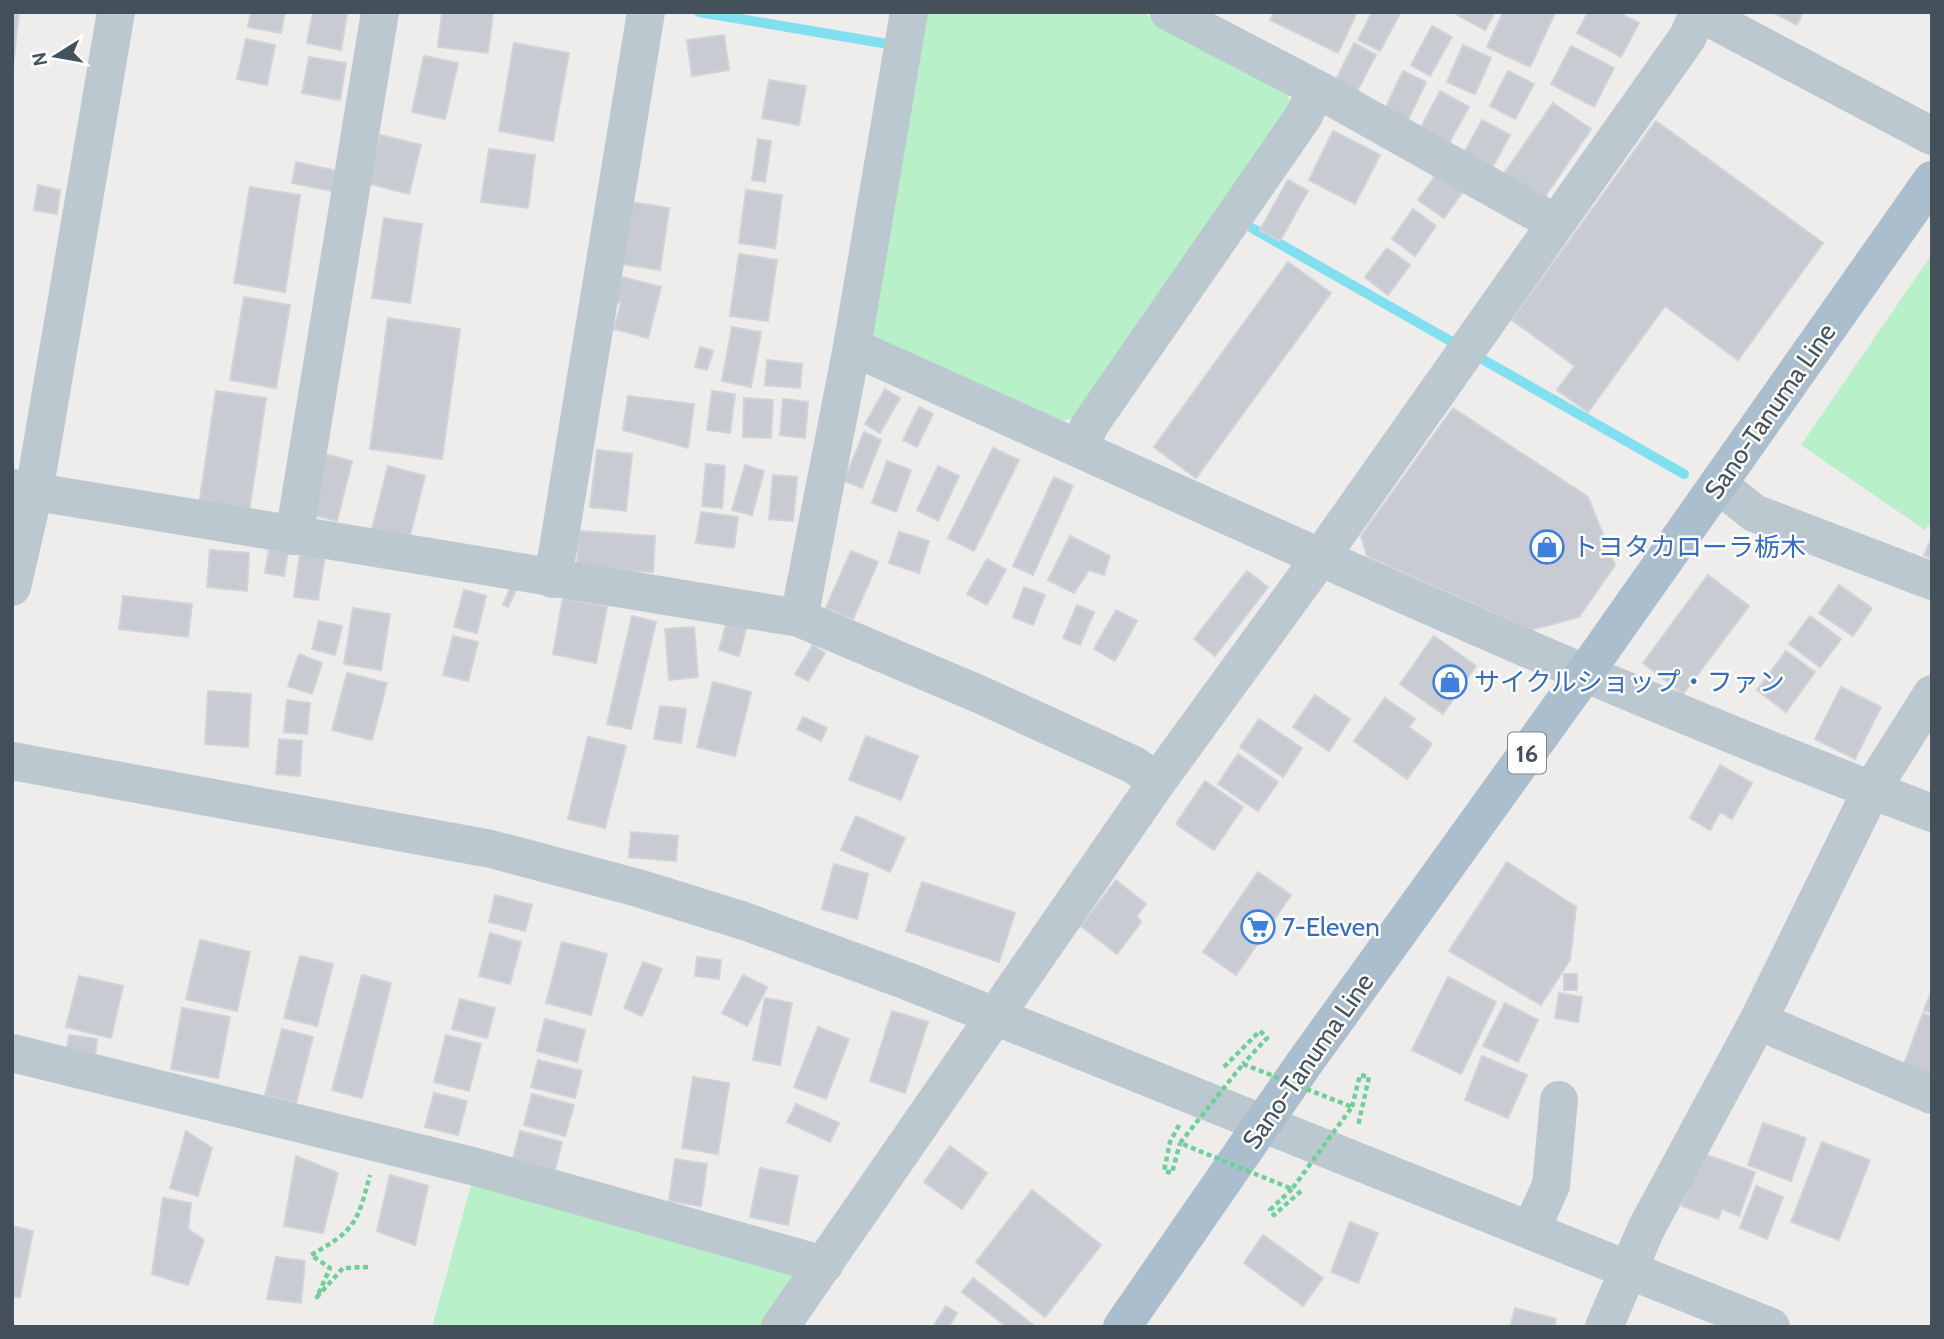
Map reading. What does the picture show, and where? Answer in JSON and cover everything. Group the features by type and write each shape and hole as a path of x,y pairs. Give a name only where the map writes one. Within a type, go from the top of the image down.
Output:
{"main road":[{"name":"Sano-Tanuma Line","path":"1122,1327 1262,1125 1932,180"}],"street":[{"path":"12,587 23,490 116,12"},
{"path":"294,536 380,12"},
{"path":"553,579 646,12"},
{"path":"799,618 807,589 852,347 909,12"},
{"path":"1168,12 1317,89 1555,223"},
{"path":"780,1327 997,1018 1157,782 1320,558 1687,38 1699,13 1932,136"},
{"path":"1080,449 1089,426 1303,117 1317,89"},
{"path":"852,347 1320,558 1585,673 1932,813"},
{"path":"1718,484 1754,513 1932,581"},
{"path":"23,490 799,618 1133,765 1157,782"},
{"path":"1604,1327 1646,1229 1758,1021 1872,789 1932,694"},
{"path":"12,761 504,853 744,921 997,1018 1771,1327"},
{"path":"1758,1021 1932,1095"},
{"path":"12,1053 476,1167 824,1265"},
{"path":"1531,1230 1551,1185 1559,1100"}],"path":[{"path":"1179,1125 1170,1142 1164,1171 1172,1173 1180,1143 1267,1038 1260,1031 1224,1067"},
{"path":"1243,1064 1352,1107"},
{"path":"1301,1191 1274,1215 1270,1210 1293,1189 1352,1107 1360,1075 1369,1077 1358,1126"},
{"path":"1180,1143 1293,1189"},
{"path":"368,1267 343,1268 317,1297 330,1268 311,1255 346,1235 361,1208 379,1144"}],"green space":[{"path":"919,12 1141,12 1286,88 1292,112 1079,417 1051,423 879,350 864,324"},
{"path":"1932,254 1932,520 1925,530 1801,445"},
{"path":"476,1167 824,1265 780,1327 432,1327"}],"building":[{"path":"12,12 19,12 12,75"},
{"path":"251,12 285,12 281,33 248,27"},
{"path":"313,12 347,14 341,50 307,43"},
{"path":"442,12 493,12 488,53 438,47"},
{"path":"1274,12 1357,12 1338,53 1270,20"},
{"path":"1372,12 1401,12 1380,51 1358,40"},
{"path":"1459,12 1495,12 1485,30 1457,15"},
{"path":"1503,12 1555,13 1530,67 1487,47"},
{"path":"1588,12 1618,12 1639,23 1621,57 1577,33"},
{"path":"1772,12 1803,12 1797,25"},
{"path":"1432,26 1452,37 1430,76 1411,65"},
{"path":"724,35 729,70 692,76 687,40"},
{"path":"246,39 275,45 267,85 237,79"},
{"path":"514,43 569,53 553,141 499,131"},
{"path":"1354,43 1376,55 1355,95 1334,84"},
{"path":"1463,45 1491,58 1475,94 1447,82"},
{"path":"1571,46 1614,68 1594,107 1551,84"},
{"path":"424,56 458,63 445,119 412,112"},
{"path":"309,57 346,63 340,100 302,93"},
{"path":"1403,71 1426,82 1406,124 1383,113"},
{"path":"1508,71 1534,84 1515,119 1490,106"},
{"path":"769,80 806,86 799,125 762,118"},
{"path":"1440,91 1469,107 1448,145 1420,129"},
{"path":"1553,103 1591,129 1540,204 1501,178"},
{"path":"1482,120 1510,135 1491,170 1463,155"},
{"path":"1656,121 1823,243 1738,360 1665,306 1588,412 1557,390 1575,366 1512,320"},
{"path":"1333,131 1380,155 1355,204 1309,180"},
{"path":"380,135 421,145 409,194 367,183"},
{"path":"758,139 771,141 765,182 752,180"},
{"path":"489,149 535,155 528,208 481,202"},
{"path":"296,162 338,171 333,191 292,183"},
{"path":"1438,172 1464,190 1444,218 1418,200"},
{"path":"1288,180 1308,191 1280,241 1260,230"},
{"path":"38,185 60,190 57,214 34,210"},
{"path":"250,187 300,195 285,292 234,283"},
{"path":"746,190 782,195 775,248 739,243"},
{"path":"630,202 669,208 660,270 621,264"},
{"path":"1413,209 1436,226 1415,256 1392,239"},
{"path":"384,218 422,224 410,303 372,298"},
{"path":"1387,248 1410,265 1388,295 1365,277"},
{"path":"739,254 777,260 768,321 730,316"},
{"path":"1288,262 1331,293 1196,478 1154,447"},
{"path":"614,275 661,287 648,338 614,329 621,303 608,300"},
{"path":"244,297 290,305 276,388 230,380"},
{"path":"388,318 460,329 442,459 370,449"},
{"path":"732,327 761,332 751,387 722,381"},
{"path":"700,347 713,351 707,370 695,367"},
{"path":"767,360 802,364 800,388 765,385"},
{"path":"885,389 900,398 880,433 865,424"},
{"path":"216,391 266,398 249,512 199,505"},
{"path":"712,391 735,394 730,433 707,430"},
{"path":"628,396 694,404 688,448 623,430"},
{"path":"744,398 773,400 771,438 743,437"},
{"path":"783,399 808,402 805,438 780,435"},
{"path":"919,407 933,414 917,447 903,440"},
{"path":"1453,408 1588,497 1615,565 1579,617 1531,630 1367,556 1361,536"},
{"path":"864,432 881,440 862,488 844,481"},
{"path":"993,448 1019,460 974,551 948,538"},
{"path":"597,450 632,454 626,511 590,507"},
{"path":"325,454 352,461 337,521 309,514"},
{"path":"887,461 911,470 896,512 872,503"},
{"path":"706,464 725,466 722,508 702,506"},
{"path":"745,465 764,471 752,515 732,510"},
{"path":"388,466 425,476 408,543 371,533"},
{"path":"938,466 959,476 938,521 917,510"},
{"path":"773,475 797,477 793,521 769,519"},
{"path":"1054,477 1073,486 1033,575 1013,566"},
{"path":"701,512 738,517 734,548 696,543"},
{"path":"579,531 655,536 653,572 577,567"},
{"path":"899,532 929,541 919,573 889,563"},
{"path":"1070,536 1110,556 1104,575 1089,570 1074,593 1048,580"},
{"path":"1932,538 1932,559 1924,555"},
{"path":"269,549 288,552 284,576 265,573"},
{"path":"210,550 249,553 247,591 207,587"},
{"path":"851,551 878,562 853,619 826,608"},
{"path":"300,552 325,556 318,600 294,597"},
{"path":"987,559 1006,570 987,605 967,594"},
{"path":"1247,571 1268,587 1215,656 1194,639"},
{"path":"1708,575 1749,606 1683,694 1643,663"},
{"path":"1839,585 1872,608 1853,636 1819,613"},
{"path":"1024,587 1045,595 1033,625 1013,617"},
{"path":"510,588 516,590 508,607 503,605"},
{"path":"464,590 486,596 477,633 454,627"},
{"path":"123,596 192,604 188,637 119,629"},
{"path":"563,598 607,607 596,663 553,654"},
{"path":"1077,605 1094,612 1080,645 1063,638"},
{"path":"353,608 390,614 381,670 344,664"},
{"path":"1116,610 1137,621 1115,661 1094,649"},
{"path":"632,616 656,622 631,729 607,724"},
{"path":"1810,616 1841,639 1820,667 1789,644"},
{"path":"319,621 342,626 335,655 312,649"},
{"path":"727,621 747,626 739,656 719,650"},
{"path":"694,627 698,677 669,680 665,629"},
{"path":"453,636 478,642 468,681 443,675"},
{"path":"1434,636 1476,666 1443,714 1400,684"},
{"path":"813,645 825,653 808,681 795,674"},
{"path":"1786,651 1815,672 1786,712 1757,690"},
{"path":"299,654 322,663 312,694 288,686"},
{"path":"347,673 387,683 372,740 332,730"},
{"path":"713,682 751,692 735,756 697,747"},
{"path":"1841,687 1881,707 1855,759 1815,739"},
{"path":"208,691 251,694 248,747 205,744"},
{"path":"1315,695 1350,719 1329,751 1293,727"},
{"path":"1385,698 1415,719 1409,727 1432,744 1407,779 1354,741"},
{"path":"287,700 310,703 307,734 284,732"},
{"path":"660,706 686,709 681,743 654,739"},
{"path":"803,717 827,728 821,741 797,729"},
{"path":"1259,719 1302,748 1283,777 1240,747"},
{"path":"866,736 918,756 901,800 849,780"},
{"path":"588,737 626,746 605,828 568,819"},
{"path":"279,739 302,741 300,776 276,774"},
{"path":"1238,754 1278,782 1258,811 1218,784"},
{"path":"1720,765 1752,783 1732,819 1720,812 1710,830 1690,818"},
{"path":"1205,781 1243,807 1214,850 1176,824"},
{"path":"856,816 905,838 890,872 841,850"},
{"path":"631,832 678,836 676,861 629,857"},
{"path":"1507,862 1576,907 1570,960 1541,1005 1449,951"},
{"path":"834,864 868,874 857,919 822,909"},
{"path":"1258,872 1291,895 1236,975 1203,952"},
{"path":"1116,880 1146,904 1137,916 1141,922 1117,954 1081,926"},
{"path":"922,882 1015,913 999,962 906,931"},
{"path":"495,895 532,905 525,931 489,922"},
{"path":"490,933 521,942 510,984 479,976"},
{"path":"200,940 250,952 237,1011 186,999"},
{"path":"562,942 607,954 591,1015 546,1003"},
{"path":"300,956 333,964 317,1026 284,1018"},
{"path":"697,957 721,960 719,979 695,976"},
{"path":"643,962 662,969 642,1016 624,1008"},
{"path":"1564,974 1577,974 1577,990 1564,990"},
{"path":"362,975 391,983 362,1098 332,1090"},
{"path":"743,975 767,987 747,1026 722,1013"},
{"path":"79,976 123,986 111,1038 66,1027"},
{"path":"1448,977 1496,1002 1461,1074 1412,1050"},
{"path":"1932,990 1932,1013 1924,1010"},
{"path":"1559,993 1582,997 1578,1022 1555,1018"},
{"path":"765,998 792,1003 780,1065 753,1060"},
{"path":"460,999 495,1008 487,1038 452,1029"},
{"path":"1505,1003 1538,1020 1518,1062 1483,1046"},
{"path":"182,1008 230,1017 218,1078 171,1069"},
{"path":"892,1011 928,1022 905,1093 870,1081"},
{"path":"1923,1013 1932,1017 1932,1078 1903,1067"},
{"path":"545,1019 585,1030 577,1062 537,1051"},
{"path":"818,1027 849,1039 826,1099 794,1087"},
{"path":"282,1029 313,1037 296,1103 265,1095"},
{"path":"69,1035 97,1039 95,1058 66,1054"},
{"path":"446,1035 481,1044 469,1091 434,1082"},
{"path":"1482,1056 1527,1075 1508,1118 1465,1100"},
{"path":"538,1060 582,1071 575,1098 531,1087"},
{"path":"693,1077 729,1083 718,1154 682,1148"},
{"path":"434,1093 467,1101 458,1135 425,1127"},
{"path":"532,1094 574,1105 565,1136 524,1125"},
{"path":"796,1104 839,1123 830,1142 787,1122"},
{"path":"1763,1123 1806,1138 1791,1181 1748,1165"},
{"path":"186,1131 212,1148 198,1196 170,1188"},
{"path":"520,1131 562,1142 555,1170 513,1159"},
{"path":"1822,1142 1870,1160 1839,1240 1791,1222"},
{"path":"950,1146 987,1173 962,1209 924,1182"},
{"path":"1701,1153 1755,1172 1739,1216 1722,1209 1718,1219 1682,1206"},
{"path":"296,1156 338,1173 323,1233 284,1226"},
{"path":"675,1159 707,1164 701,1206 669,1201"},
{"path":"760,1168 798,1176 788,1225 750,1217"},
{"path":"390,1175 428,1186 415,1245 377,1231"},
{"path":"1756,1186 1783,1197 1767,1239 1740,1228"},
{"path":"1032,1190 1101,1245 1045,1317 976,1262"},
{"path":"163,1198 191,1203 188,1229 204,1240 188,1285 152,1274"},
{"path":"1350,1222 1378,1233 1358,1283 1331,1272"},
{"path":"12,1226 33,1231 20,1297 12,1297"},
{"path":"1263,1235 1323,1278 1303,1306 1244,1263"},
{"path":"276,1257 305,1261 301,1303 267,1299"},
{"path":"973,1278 1036,1327 1007,1327 962,1292"},
{"path":"946,1306 957,1313 949,1327 933,1327"},
{"path":"1515,1308 1556,1319 1554,1327 1510,1327"}],"waterway":[{"path":"699,12 882,43"},
{"path":"1252,228 1461,347"},
{"path":"1475,355 1684,474"}],"place":[{"name":"トヨタカローラ栃木","path":"1547,547"},
{"name":"サイクルショップ・ファン","path":"1450,682"},
{"name":"7-Eleven","path":"1258,927"}]}
